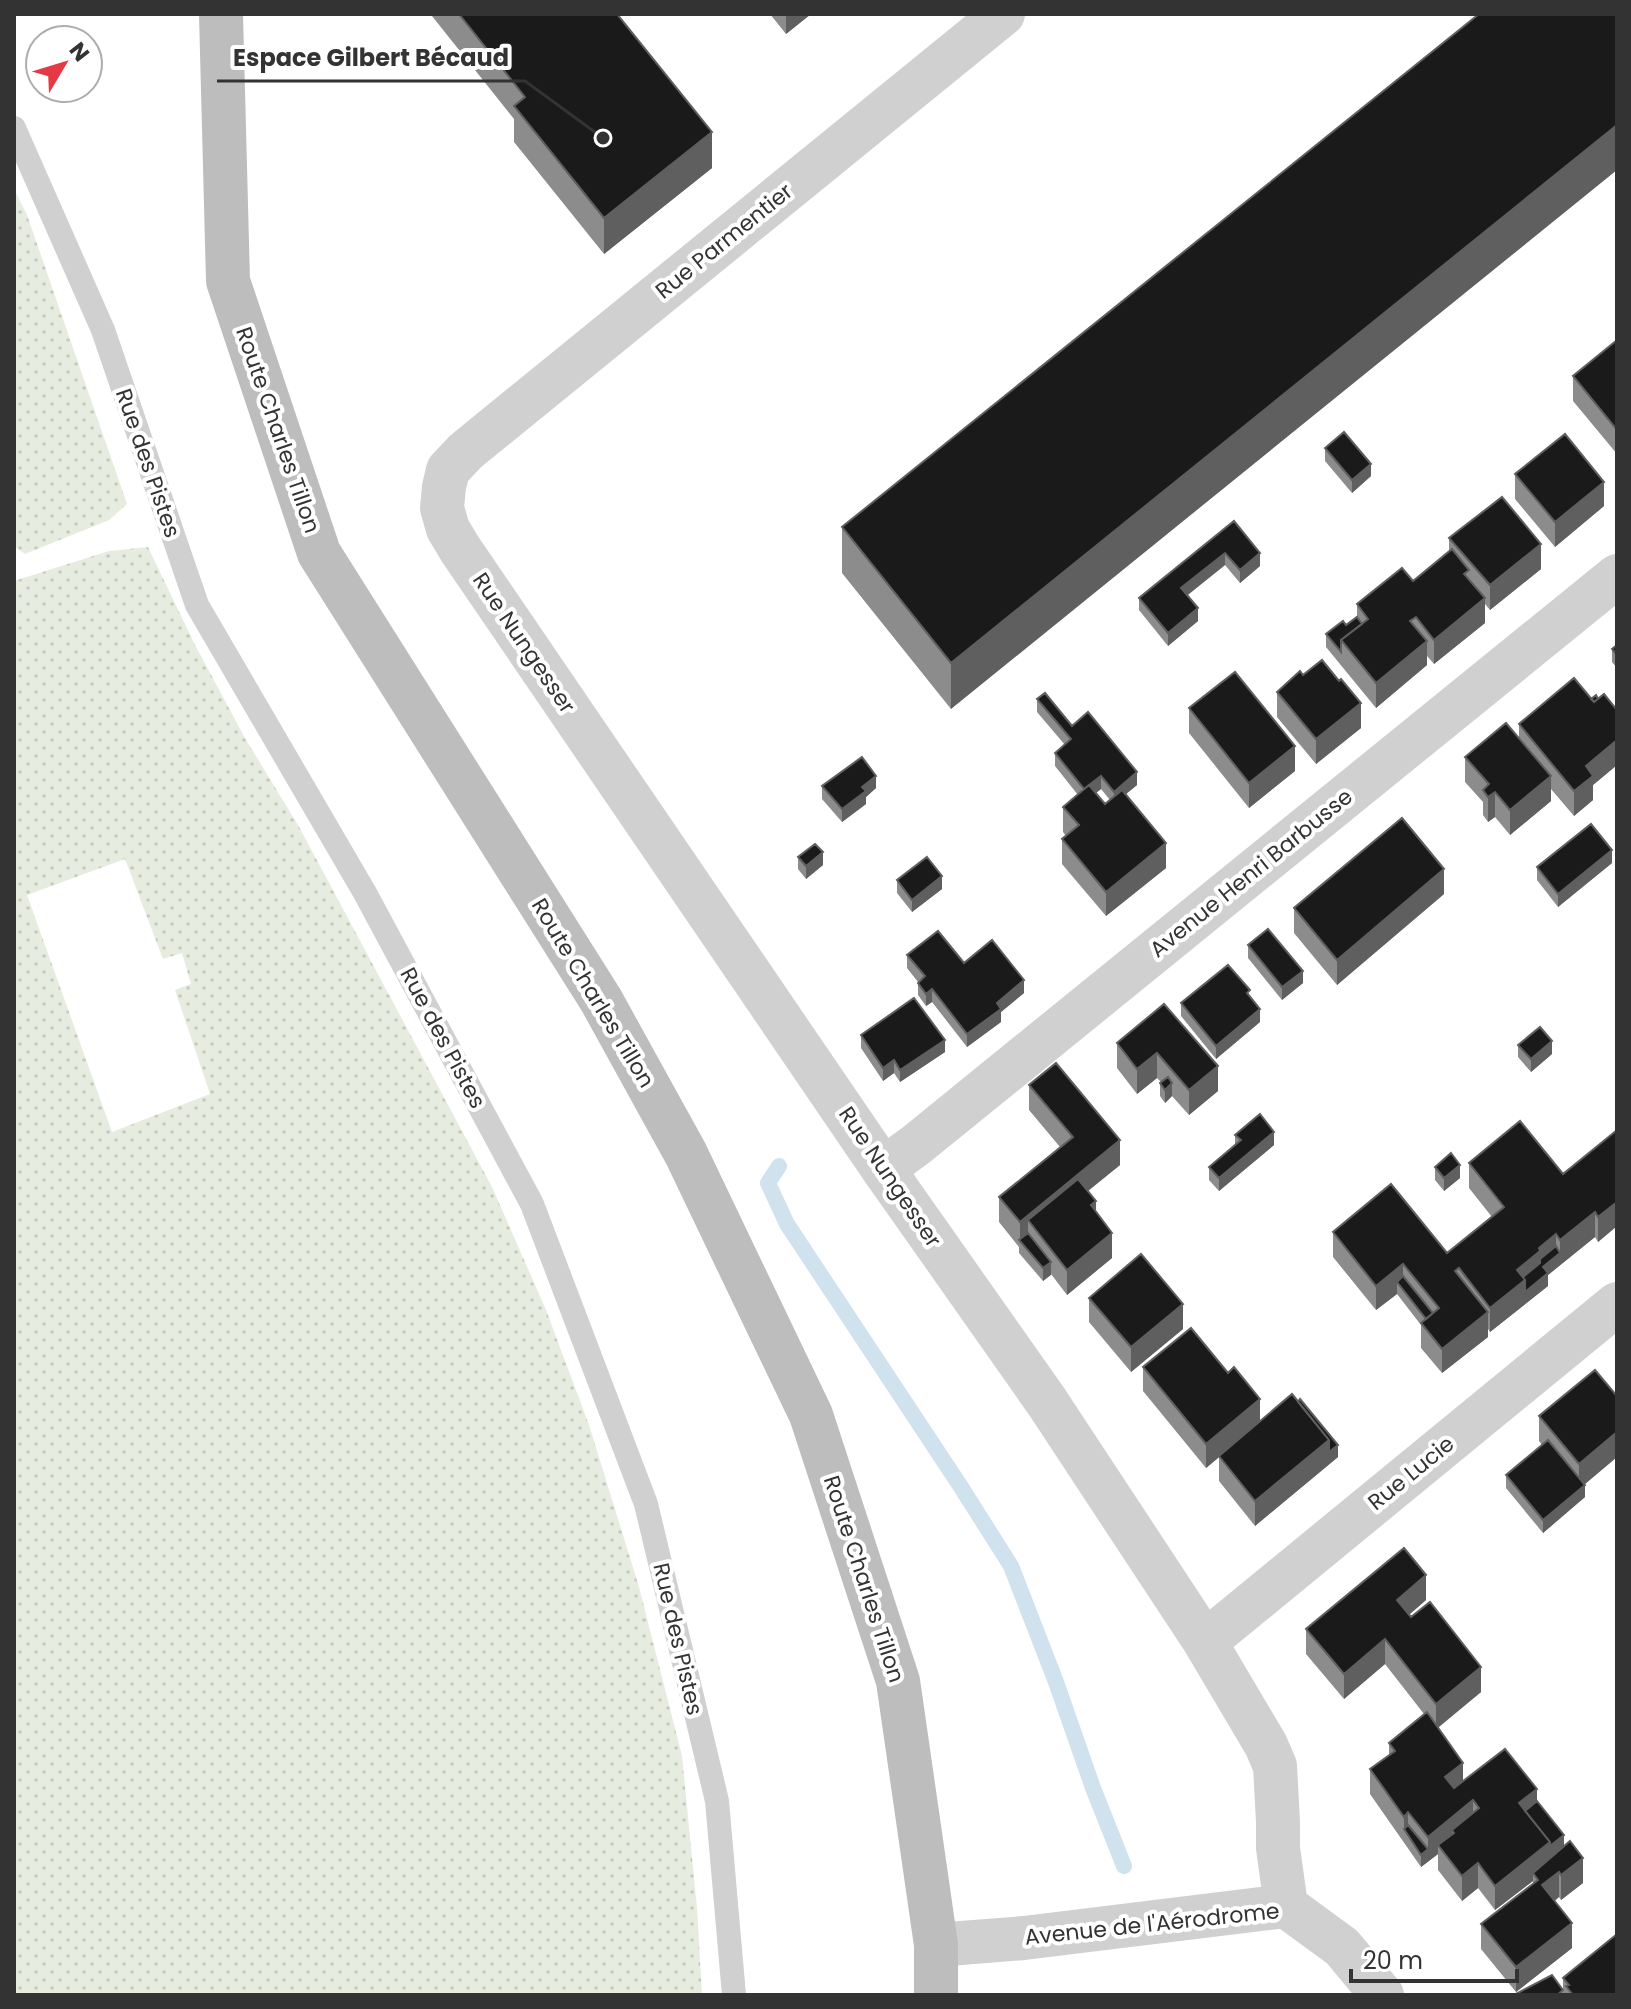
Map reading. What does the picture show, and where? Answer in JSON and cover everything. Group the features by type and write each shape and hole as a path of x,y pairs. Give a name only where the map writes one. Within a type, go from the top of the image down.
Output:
{"main road":[{"name":"Route Charles Tillon","path":"221,14 228,281 319,553 601,1000 686,1154 811,1415 898,1681 936,1945 936,1995"}],"street":[{"name":"Rue Parmentier","path":"448,470 466,451 1003,14"},
{"name":"Rue Nungesser","path":"448,470 442,508 448,529 460,549 883,1169 1047,1402 1205,1642 1266,1745 1275,1766 1278,1848 1286,1906"},
{"name":"Avenue Henri Barbusse","path":"883,1169 1617,576"},
{"name":"Rue Lucie","path":"1205,1642 1617,1304"},
{"name":"Avenue de l'Aérodrome","path":"936,1945 1024,1938 1286,1906 1342,1947 1382,1995"}],"lane":[{"name":"Rue des Pistes","path":"14,128 103,330 197,605 365,893 532,1204 646,1504 717,1801 734,1995"}],"shaded area":[{"path":"14,189 27,215 127,504 109,520 25,554 14,546"},
{"path":"148,547 194,643 246,740 298,825 492,1187 546,1310 589,1425 639,1587 682,1756 702,1995 14,1995 14,581 109,551","holes":["125,859 163,959 182,953 191,984 175,990 210,1094 112,1132 27,895"]}],"building":[{"path":"459,14 617,14 712,132 604,218 514,106 525,97"},
{"path":"1479,14 1617,14 1617,125 951,663 842,527"},
{"path":"1617,340 1617,430 1573,376"},
{"path":"1344,432 1371,464 1352,480 1325,448"},
{"path":"1565,434 1604,482 1555,522 1515,474"},
{"path":"1502,497 1541,544 1490,585 1449,538"},
{"path":"1234,521 1260,553 1240,570 1225,553 1181,588 1198,608 1168,633 1139,598"},
{"path":"1452,549 1469,570 1464,574 1485,598 1434,640 1416,617 1410,621 1427,641 1376,683 1341,640 1368,619 1357,604 1402,568 1413,581"},
{"path":"1357,617 1362,624 1341,640 1341,652 1326,634 1343,621 1346,625"},
{"path":"1322,660 1361,703 1316,739 1277,692 1300,671 1303,675"},
{"path":"1235,672 1295,746 1249,783 1189,708"},
{"path":"1574,678 1594,702 1604,694 1617,710 1617,740 1586,766 1593,776 1574,791 1519,724"},
{"path":"1045,693 1072,726 1088,712 1137,772 1114,792 1101,776 1084,789 1055,753 1071,739 1037,699"},
{"path":"1506,723 1551,776 1510,810 1495,792 1488,797 1483,790 1489,784 1465,757"},
{"path":"862,757 876,776 862,787 866,791 842,809 822,786"},
{"path":"1089,785 1105,804 1122,790 1166,843 1106,892 1062,839 1079,825 1063,807"},
{"path":"1402,818 1444,869 1337,960 1294,908"},
{"path":"1591,824 1612,850 1558,894 1537,867"},
{"path":"815,844 823,852 806,866 798,857"},
{"path":"927,857 942,876 912,900 897,880"},
{"path":"1268,929 1303,971 1282,987 1248,945"},
{"path":"938,931 964,963 992,940 1024,980 997,1003 1001,1009 967,1034 932,989 926,994 918,983 925,976 907,955"},
{"path":"1228,965 1250,990 1247,993 1260,1009 1216,1046 1181,1003"},
{"path":"914,998 945,1040 900,1070 894,1060 883,1068 861,1035"},
{"path":"1164,1004 1218,1066 1189,1090 1157,1053 1137,1069 1117,1043"},
{"path":"1540,1027 1552,1041 1531,1059 1518,1045"},
{"path":"1056,1063 1120,1140 1020,1222 999,1197 1073,1137 1029,1085"},
{"path":"1168,1077 1172,1083 1165,1090 1160,1083"},
{"path":"1260,1114 1274,1132 1219,1178 1209,1167 1241,1140 1235,1135"},
{"path":"1520,1121 1563,1174 1617,1130 1617,1202 1598,1217 1595,1212 1560,1240 1556,1234 1539,1248 1540,1251 1517,1270 1525,1280 1490,1308 1459,1268 1455,1271 1488,1312 1442,1349 1421,1323 1439,1308 1403,1264 1376,1286 1333,1232 1391,1184 1447,1253 1504,1207 1469,1163"},
{"path":"1451,1153 1460,1165 1444,1178 1435,1167"},
{"path":"1078,1179 1096,1201 1091,1205 1112,1233 1067,1270 1028,1220"},
{"path":"1028,1233 1051,1262 1043,1268 1019,1240"},
{"path":"1556,1246 1560,1253 1543,1267 1548,1273 1525,1292 1523,1277"},
{"path":"1141,1254 1183,1304 1131,1347 1089,1298"},
{"path":"1403,1276 1433,1313 1426,1319 1397,1282"},
{"path":"1191,1328 1228,1373 1234,1367 1260,1399 1206,1444 1143,1367"},
{"path":"1595,1370 1617,1396 1617,1432 1579,1464 1539,1416"},
{"path":"1292,1394 1329,1440 1255,1501 1219,1456"},
{"path":"1300,1399 1338,1445 1329,1452 1329,1440 1298,1402"},
{"path":"1548,1440 1585,1485 1543,1520 1506,1475"},
{"path":"1404,1548 1426,1575 1397,1600 1411,1617 1430,1602 1481,1667 1436,1704 1385,1639 1344,1674 1306,1629"},
{"path":"1427,1712 1463,1763 1445,1777 1454,1788 1505,1749 1537,1789 1519,1803 1550,1842 1495,1886 1478,1863 1462,1876 1438,1845 1479,1808 1473,1800 1428,1837 1408,1812 1404,1817 1370,1769 1395,1751 1389,1743"},
{"path":"1537,1801 1564,1835 1550,1846 1525,1811"},
{"path":"1408,1825 1428,1849 1421,1855 1404,1829"},
{"path":"1570,1841 1583,1858 1542,1885 1572,1923 1516,1967 1481,1924 1538,1880 1533,1873"},
{"path":"1617,1934 1617,1995 1573,1995 1563,1978"},
{"path":"1552,1975 1563,1990 1557,1995 1514,1995"}],"waterway":[{"path":"779,1166 768,1183 787,1224 1011,1566 1124,1866"}],"place":[{"name":"Espace Gilbert Bécaud","path":"603,138"}]}
